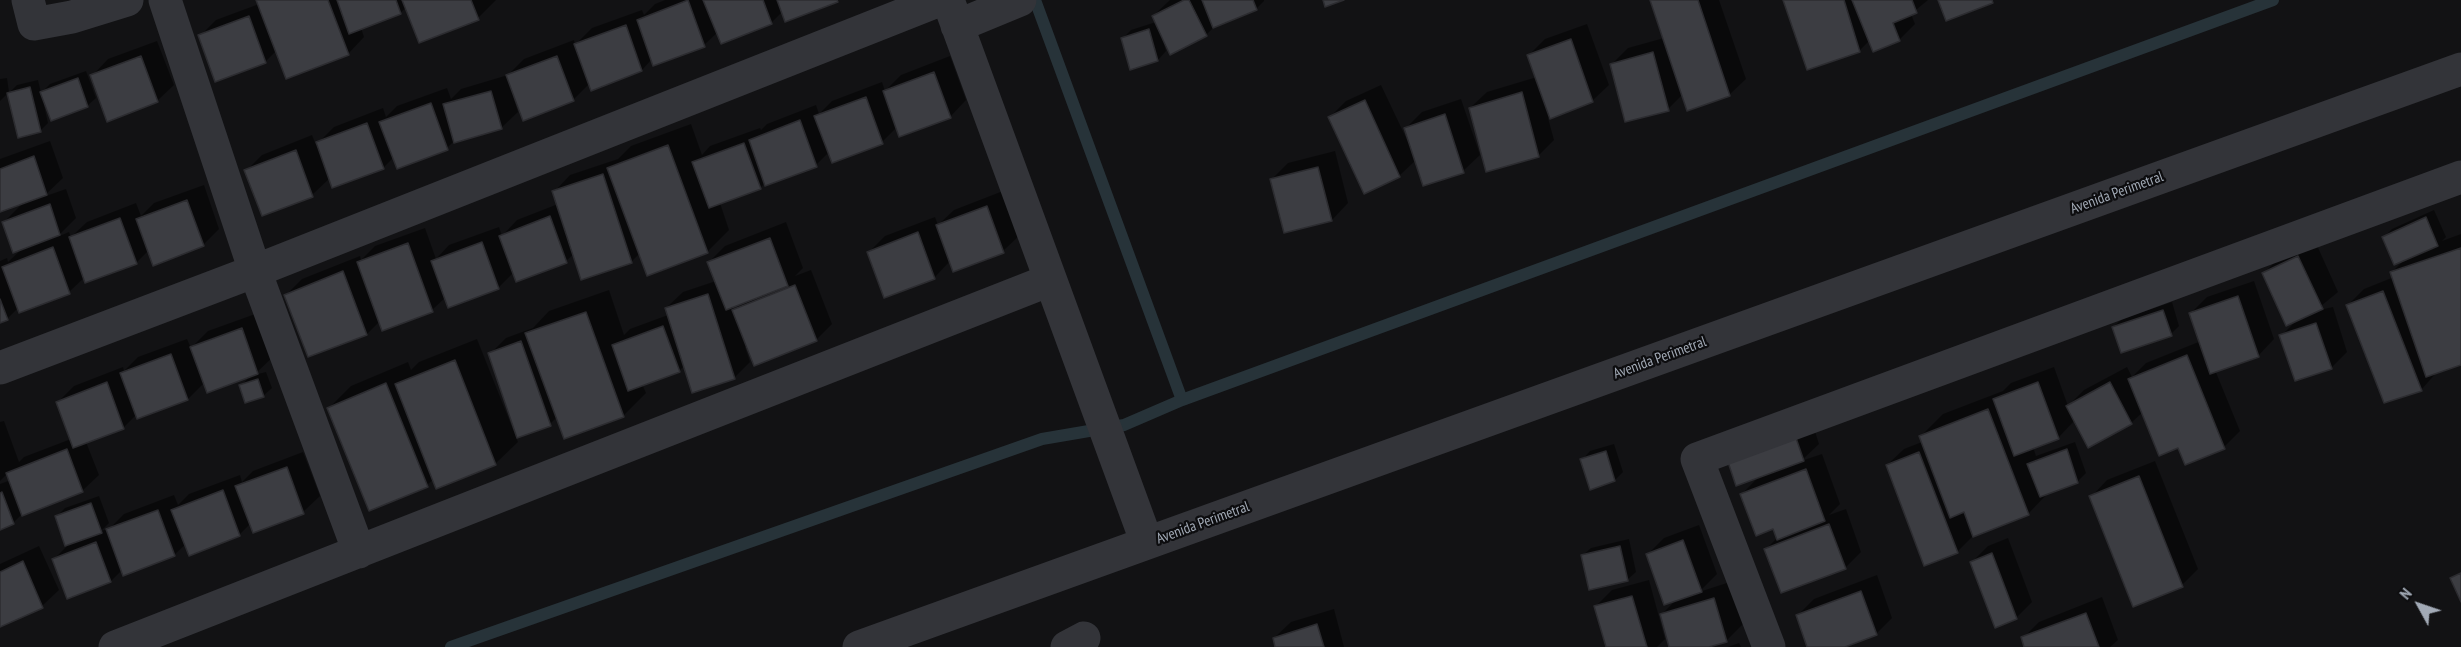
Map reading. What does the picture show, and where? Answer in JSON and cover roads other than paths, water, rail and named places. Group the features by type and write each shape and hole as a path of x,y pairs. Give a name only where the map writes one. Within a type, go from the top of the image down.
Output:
{"street":[{"path":"27,0 34,24 72,18 127,0"},
{"path":"165,0 255,271 359,552"},
{"path":"0,368 955,11 1020,0"},
{"path":"955,11 1050,280 1147,543"},
{"name":"Avenida Perimetral","path":"859,647 2461,69"},
{"path":"1769,647 1697,459 2461,177"},
{"path":"115,647 1050,280"}],"waterway":[{"path":"1035,0 1182,400"},
{"path":"451,647 1042,439 1124,425 1182,400 2273,0"}]}
